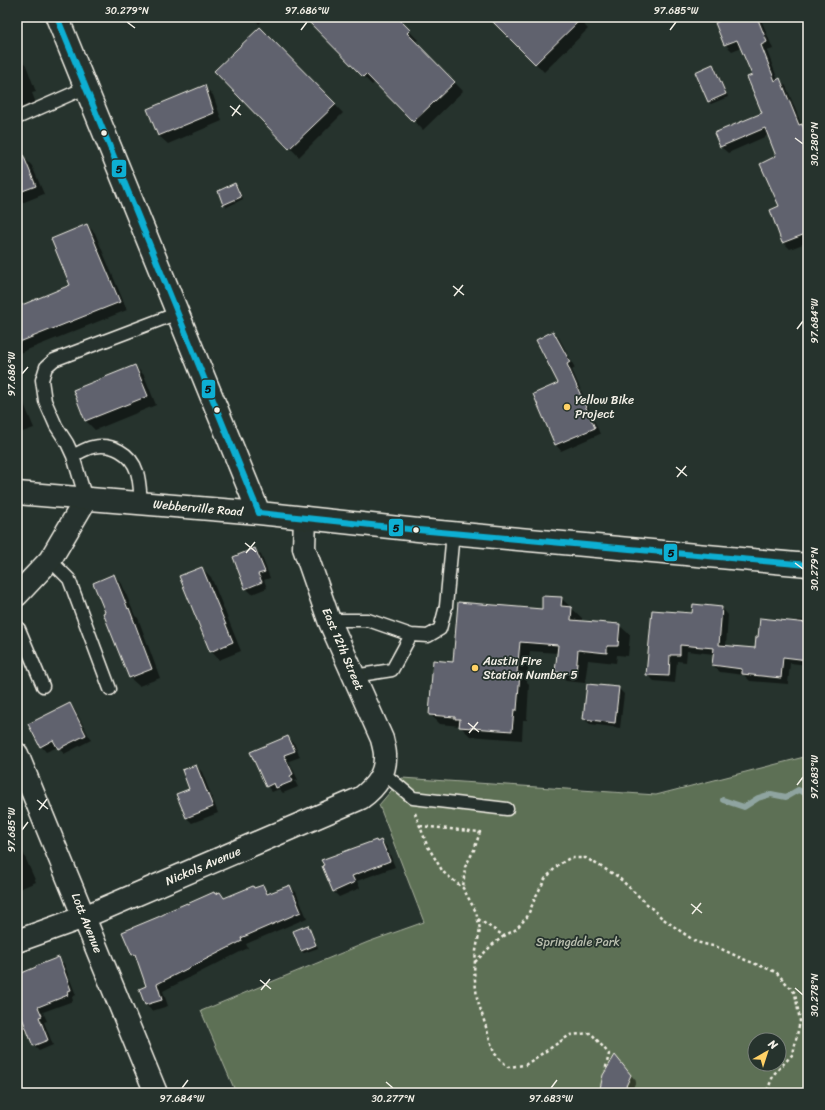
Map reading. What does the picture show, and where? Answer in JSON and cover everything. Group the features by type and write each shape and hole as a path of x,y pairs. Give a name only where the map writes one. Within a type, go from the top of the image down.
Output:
{"street":[{"path":"57,17 259,513"},
{"name":"Webberville Road","path":"17,493 259,513 453,533 808,565"},
{"path":"17,595 50,560 86,499"},
{"name":"East 12th Street","path":"305,518 304,548 329,620 382,739 385,755 381,775"},
{"name":"Lott Avenue","path":"17,754 156,1093"},
{"name":"Nickols Avenue","path":"17,942 84,917 362,798 371,790 381,775"}],"lane":[{"path":"17,118 85,88"},
{"path":"86,499 73,456 56,426 45,401 42,380 46,367 54,360 178,313"},
{"path":"73,456 93,447 104,446 118,450 129,456 138,474 141,503"},
{"path":"329,620 368,620 411,635 428,636 440,629 446,606 453,533"},
{"path":"50,560 69,579 110,689"},
{"path":"17,627 43,686"},
{"path":"354,676 392,670 411,635"},
{"path":"381,775 414,798 507,809"}],"path":[{"path":"413,808 427,845 443,872 463,888 476,912 480,929 474,971 477,998 494,1053 508,1067 525,1065 570,1035 591,1033 609,1054 606,1071"},
{"path":"420,826 480,832 466,867 463,888"},
{"path":"475,962 492,945 515,930 527,917 545,879 558,865 570,858 586,858 617,876 662,918 696,942 717,947 776,972 795,993 800,1021 793,1054 774,1074 766,1093"},
{"path":"478,919 504,936"}],"green space":[{"name":"Springdale Park","path":"808,756 808,1093 236,1093 201,1011 368,942 424,922 379,805 402,778 656,795"}],"building":[{"path":"304,17 397,17 410,30 407,33 455,82 413,122 366,74 363,77"},
{"path":"488,17 583,17 535,64"},
{"path":"729,17 757,17 767,42 761,45 775,81 780,78 799,125 802,124 808,139 808,233 782,243 770,210 779,206 760,164 776,156 765,128 720,147 714,133 762,113 747,77 752,75 737,40 724,45 715,23"},
{"path":"260,27 336,104 289,149 214,71"},
{"path":"713,64 726,94 708,102 695,72"},
{"path":"205,85 214,113 158,136 147,109"},
{"path":"17,140 36,186 17,193"},
{"path":"235,183 241,197 223,205 218,191"},
{"path":"87,224 120,302 17,343 17,307 70,285 51,239"},
{"path":"553,331 570,362 567,364 595,428 555,445 533,394 558,383 536,340"},
{"path":"135,365 148,396 85,421 73,390"},
{"path":"255,548 265,572 258,574 262,582 245,589 233,557"},
{"path":"202,567 233,642 210,652 179,576"},
{"path":"114,574 128,609 129,608 152,669 129,678 103,613 105,612 93,583"},
{"name":"Austin Fire Station Number 5","path":"542,596 562,597 561,606 572,607 571,620 620,624 618,646 607,646 607,653 578,650 576,674 555,672 558,645 520,642 517,673 520,673 517,710 514,710 512,731 459,727 460,719 455,719 455,717 429,715 433,660 453,662 458,602 542,609"},
{"path":"693,604 722,607 719,645 755,648 760,618 808,623 808,660 783,657 781,678 742,674 742,669 712,665 714,648 680,645 680,655 670,655 669,676 646,675 652,610 692,613"},
{"path":"587,684 619,687 615,723 583,719"},
{"path":"70,703 86,735 58,749 53,740 40,747 28,724"},
{"path":"288,736 295,751 284,755 293,774 290,776 293,781 276,788 274,783 266,787 250,752"},
{"path":"196,765 213,807 186,818 176,794 189,789 182,770"},
{"path":"376,840 377,842 381,840 390,861 352,876 355,882 333,892 321,860"},
{"path":"263,885 267,894 290,885 301,912 241,938 242,941 157,984 162,1000 145,1005 139,989 146,986 135,954 132,955 122,932 214,892 215,894 220,892 224,898 253,886 254,888"},
{"path":"308,925 316,945 301,951 293,931"},
{"path":"59,957 71,990 67,991 68,995 38,1007 42,1016 39,1017 48,1040 33,1046 17,1005 17,975"},
{"path":"615,1055 631,1075 623,1093 599,1093 603,1075"}],"waterway":[{"path":"723,800 744,807 758,798 771,794 786,797 798,790 808,794"}],"transit line":[{"name":"5","path":"57,17 259,513"},
{"name":"5","path":"259,513 418,530 808,565"}],"place":[{"name":"Yellow Bike Project","path":"567,407"},
{"name":"Austin Fire Station Number 5","path":"475,668"}]}
